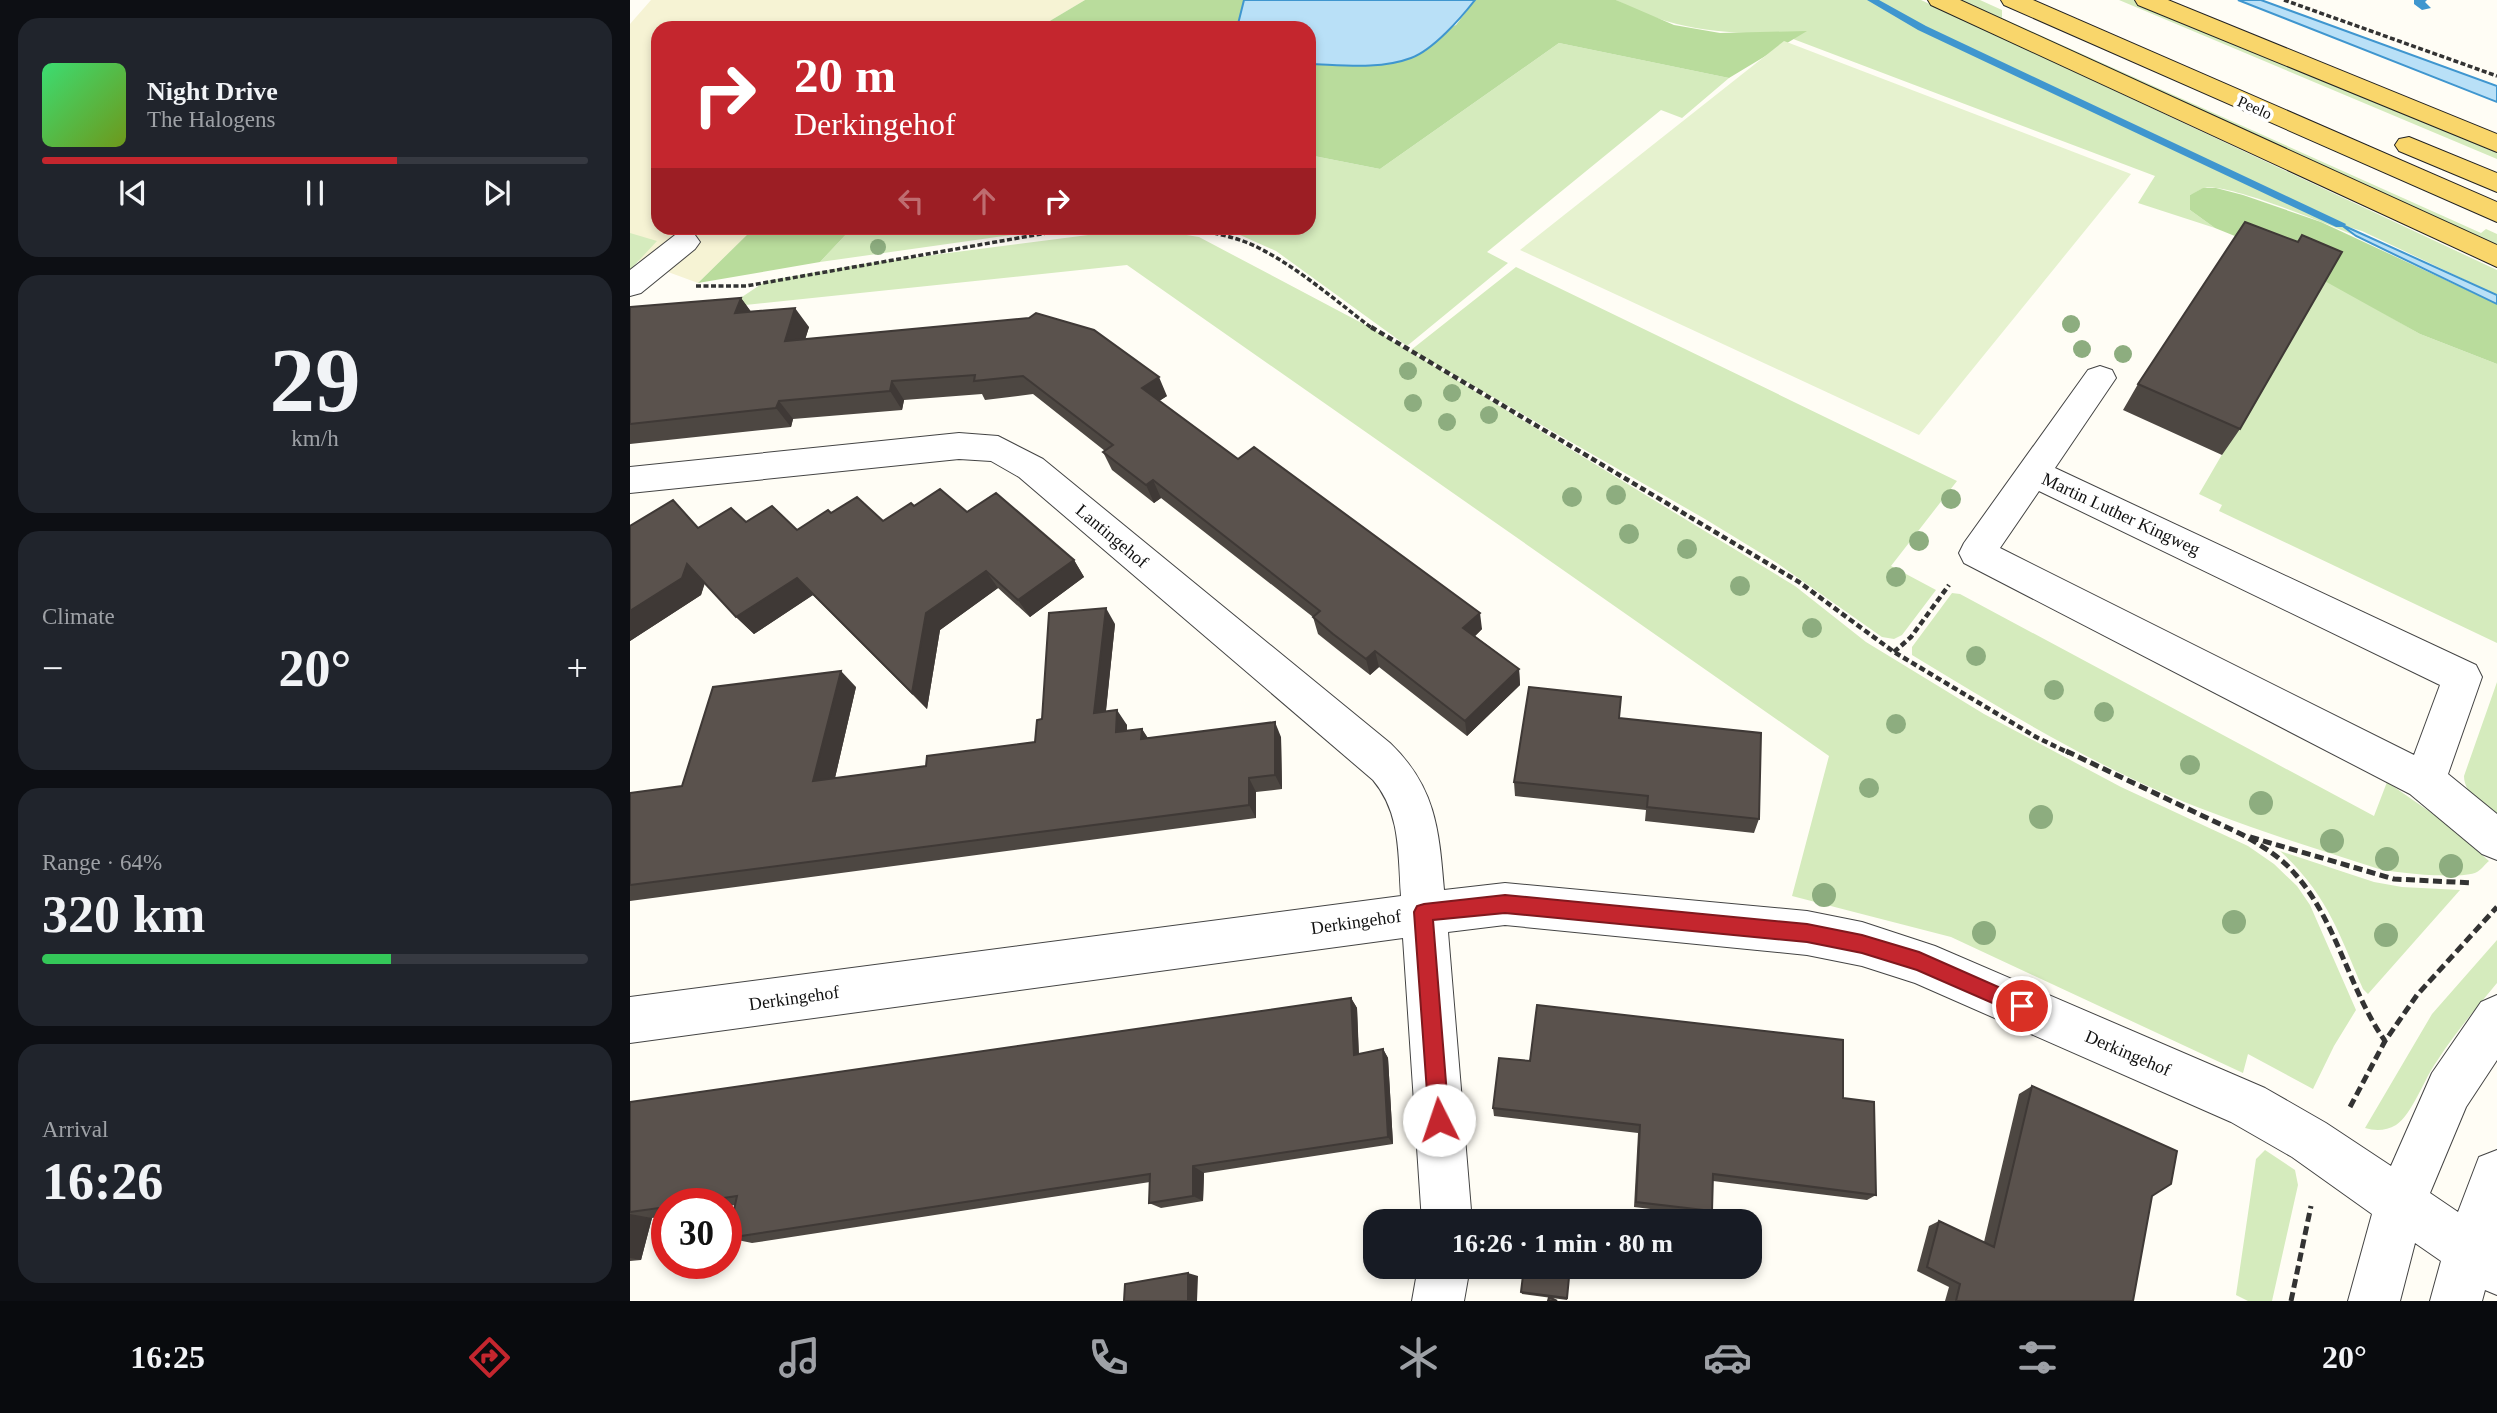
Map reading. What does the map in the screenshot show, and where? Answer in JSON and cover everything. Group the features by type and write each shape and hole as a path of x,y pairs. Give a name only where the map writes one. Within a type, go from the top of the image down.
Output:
{"main road":[{"path":"1940,0 2497,257"},
{"name":"Peelo","path":"2013,0 2497,213"},
{"path":"2072,0 2222,65"},
{"path":"2147,0 2497,144"},
{"path":"2385,135 2497,183"}],"street":[{"path":"634,282 685,242"},
{"path":"2033,472 2101,378"},
{"name":"Lantingehof","path":"630,480 959,446 998,449 1031,468 1399,778 1414,808 1446,1209"},
{"name":"Martin Luther Kingweg","path":"1977,554 2033,472 2462,677 2425,781"},
{"path":"1977,554 2425,781 2497,840"},
{"name":"Derkingehof","path":"630,1020 1424,912 1505,904 1807,933 1862,944 1919,962 2248,1105 2328,1153 2483,1260"},
{"path":"2374,1301 2402,1202 2449,1090 2497,1018"},
{"path":"2456,1301 2483,1260 2497,1175"},
{"path":"1438,1301 1442,1279"}],"path":[{"path":"2284,0 2497,76"},
{"path":"634,282 679,286 746,286 1035,235"},
{"path":"1224,235 1257,247 1294,270 1373,330 1798,582 1894,652 2036,737 2243,835 2270,851 2295,873 2316,902 2368,1017 2385,1041"},
{"path":"1894,652 1911,637 1965,563 1977,554"},
{"path":"2243,835 2394,879 2481,883"},
{"path":"2291,1301 2312,1205 2328,1153 2385,1041 2417,995 2497,906"}],"shaded area":[{"path":"651,0 1085,0 1050,21 651,21 651,235 747,235 698,283 630,258 630,24"}],"green space":[{"path":"1085,0 1244,0 1239,21 1050,21"},
{"path":"1475,0 1616,0 1674,25 1720,33 1807,31 1729,78 1559,43 1380,169 1316,156 1316,64 1365,66 1456,25"},
{"path":"1616,0 1921,0 2497,270 2497,295 2362,231 2342,225 2356,236 2234,192 2205,188 2190,195 2190,210 2215,228 2138,203 2155,176 1780,34 1716,31 1676,24"},
{"path":"1952,0 1980,0 2002,10 2002,18 2481,233 2486,229 2497,234 2497,249"},
{"path":"2119,0 2136,0 2497,150 2497,159"},
{"path":"1784,41 2131,174 1919,435 1520,250"},
{"path":"1559,43 1729,78 1682,118 1661,110 1487,252 1508,263 1407,346 1276,251 1240,235 1316,235 1316,156 1380,169"},
{"path":"2203,188 2216,188 2243,195 2321,222 2497,304 2497,364 2420,334 2267,249 2215,228 2190,210 2190,195"},
{"path":"630,233 657,241 630,270"},
{"path":"747,235 845,235 820,262 698,283"},
{"path":"845,235 1011,235 820,262"},
{"path":"1089,235 1199,237 1373,329 1795,586 1866,642 1984,714 2121,787 2248,846 2274,864 2297,886 2310,905 2356,1010 2334,1046 2313,1089 2248,1054 2243,1073 1951,937 1792,896 1829,756 1127,265 727,307 766,281 863,264"},
{"path":"1516,267 1957,481 1891,566 1936,590 1902,635 1894,639 1882,637 1777,563 1705,519 1411,350"},
{"path":"2324,279 2420,334 2497,364 2497,643 2219,511 2222,505 2199,494"},
{"path":"1952,593 1960,594 2374,816 2387,782 2446,823 2489,861 2477,872 2458,875 2414,874 2379,869 2213,813 2096,761 1912,655 1912,647"},
{"path":"2497,682 2497,819 2467,789 2464,776"},
{"path":"2280,851 2374,882 2402,887 2460,890 2368,994 2363,989 2339,932 2321,899"},
{"path":"2497,940 2497,983 2432,1068 2413,1105 2396,1125 2377,1130 2365,1128 2432,1014"},
{"path":"2265,1150 2295,1170 2298,1185 2272,1301 2248,1301 2236,1295 2256,1159"}],"water":[{"path":"1244,0 1475,0 1446,33 1428,48 1411,58 1386,64 1316,64 1316,21 1239,21"},
{"path":"2238,0 2261,0 2497,86 2497,102"},
{"path":"2340,224 2497,295 2497,304 2356,236"}],"building":[{"path":"2245,222 2298,242 2302,235 2342,252 2240,429 2138,384"},
{"path":"741,298 735,313 795,308 785,341 1029,318 1036,313 1094,330 1159,377 1142,388 1238,459 1254,447 1480,613 1463,628 1519,669 1465,721 1375,651 1366,659 1333,634 1313,617 1320,611 1153,480 1146,485 1103,452 1113,445 1023,376 974,381 975,375 892,381 890,391 779,401 776,408 630,424 630,307"},
{"path":"940,489 967,512 996,493 1074,560 1018,600 986,571 926,613 912,693 797,578 736,617 687,564 682,578 630,611 630,526 673,500 698,528 731,508 746,522 772,506 797,530 828,510 831,513 857,497 883,521"},
{"path":"1106,608 1094,713 1117,710 1116,732 1142,729 1141,739 1275,722 1275,775 1249,778 1249,805 630,885 630,793 682,786 713,687 841,671 813,781 926,766 927,756 1035,742 1037,720 1042,719 1049,613"},
{"path":"1529,687 1621,697 1619,718 1761,733 1759,819 1647,807 1648,796 1514,782"},
{"path":"1351,998 1354,1055 1383,1049 1388,1137 1193,1166 1193,1196 1149,1203 1150,1174 742,1236 742,1188 651,1188 651,1209 630,1212 630,1102"},
{"path":"1537,1005 1843,1040 1843,1098 1874,1102 1876,1195 1713,1174 1712,1209 1636,1202 1640,1125 1493,1108 1499,1058 1530,1061"},
{"path":"2032,1086 2177,1151 2171,1184 2152,1196 2133,1301 1956,1301 1960,1284 1927,1267 1939,1221 1994,1247"},
{"path":"1188,1273 1188,1301 1124,1301 1125,1284"},
{"path":"1523,1279 1569,1279 1567,1298 1521,1292"}],"waterway":[{"path":"1872,0 1922,28 2340,224"},
{"path":"2422,0 2418,2 2426,8"}],"route":[{"path":"1439,1120 1424,912 1505,904 1807,933 1862,944 1919,962 2022,1006"}]}
